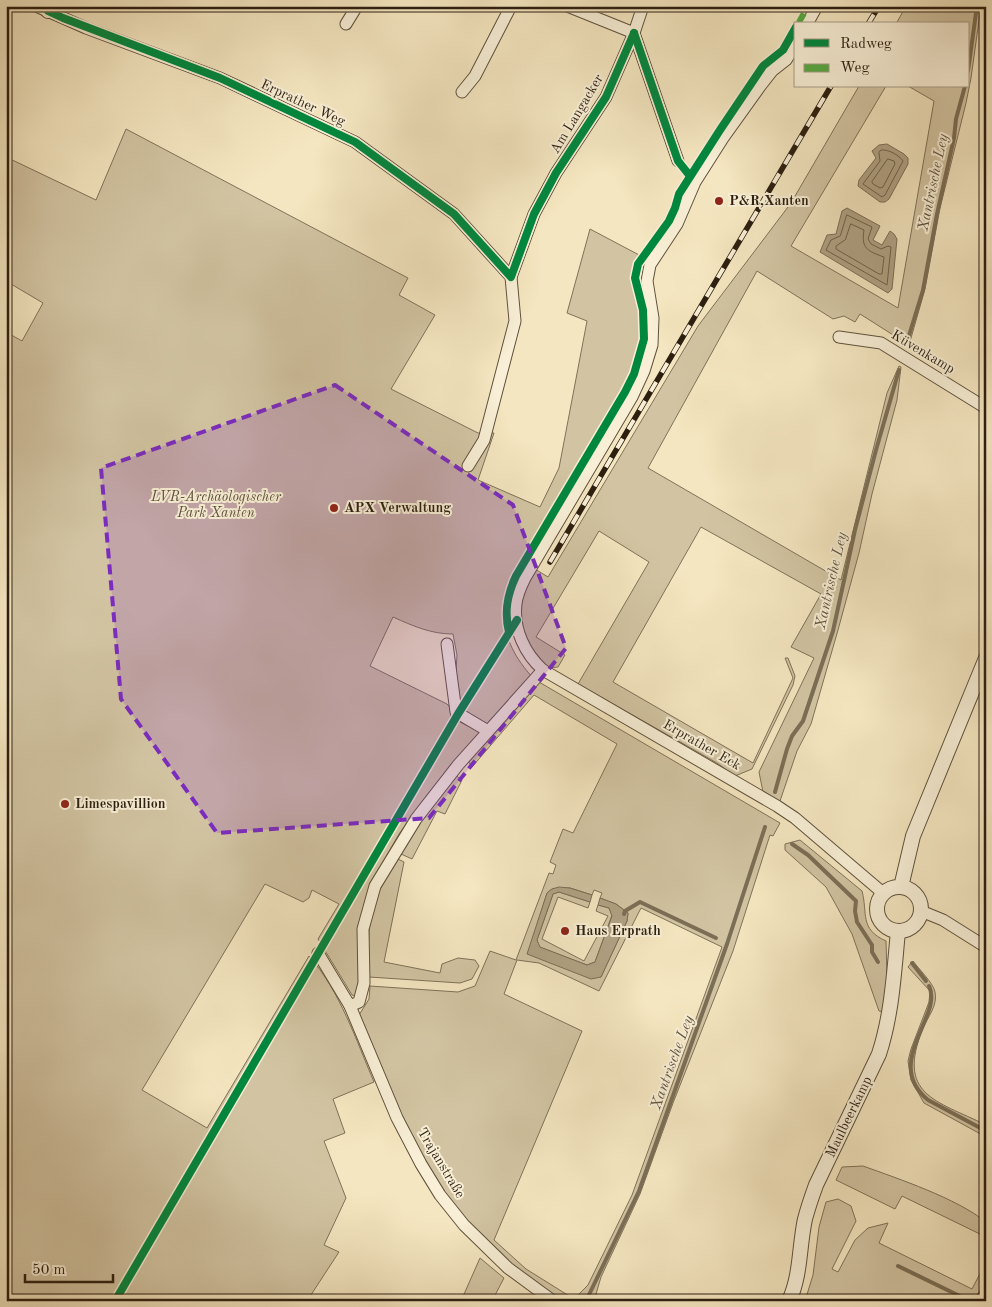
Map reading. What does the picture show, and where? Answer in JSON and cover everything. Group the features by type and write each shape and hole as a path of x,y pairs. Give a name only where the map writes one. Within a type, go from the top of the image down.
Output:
{"street":[{"path":"346,24 357,6"},
{"path":"462,92 475,76 511,6"},
{"path":"567,6 634,33 678,161"},
{"name":"Am Langacker","path":"511,276 534,214 556,173 606,97 634,33 643,6"},
{"path":"808,22 817,6"},
{"name":"Erprather Weg","path":"45,8 86,28 220,78 355,142 454,214 511,276"},
{"name":"Erprather Eck","path":"794,47 786,60 772,71 728,131 695,182 677,224 650,265 647,280 653,318 653,332 652,345 644,372 632,397 525,578 516,604 517,620 525,649 533,661 544,670 777,806 795,818 883,893"},
{"path":"468,466 484,440 515,321 511,276"},
{"name":"Küvenkamp","path":"839,337 881,343 986,408"},
{"path":"447,644 456,712 488,731"},
{"path":"901,887 912,836 986,658"},
{"path":"350,1006 360,1002 364,983 363,929 375,886 416,819 458,764 544,670"},
{"path":"894,887 901,887 909,889 916,895 921,911 919,919 914,925 907,930 898,931 890,929 883,924 878,917 877,909 878,900 883,893 894,887"},
{"path":"921,911 943,920 986,947"},
{"name":"Maulbeerkamp","path":"789,1301 799,1269 802,1236 816,1185 879,1054 886,1031 898,931"},
{"name":"Trajanstraße","path":"318,953 350,1006 397,1118 440,1195 464,1225 502,1263 554,1301"}],"highlighted area":[{"path":"335,385 513,505 566,648 429,818 217,833 121,699 101,468"}],"green space":[{"path":"906,6 981,6 970,83 970,22 897,22"},
{"path":"858,88 885,88 791,246 898,308 934,101 911,88 969,88 940,208 925,289 909,345 860,314 855,322 844,316 833,319 757,271 648,468 841,580 887,393 899,366 901,367 897,400 838,630 811,724 797,751 780,801 763,792 759,772 814,658 791,647 821,594 701,527 613,682 753,763 793,678 785,658 788,658 795,676 793,685 752,769 735,776 717,763 578,684 649,562 599,531 536,637 565,655 558,667 548,668 535,654 530,645 522,627 520,608 522,598 535,569 548,577 698,326 791,203"},
{"name":"LVR-Archäologischer Park Xanten","path":"126,129 408,278 399,295 435,315 391,389 478,433 494,433 478,480 540,507 559,468 587,321 567,313 590,229 641,256 636,264 633,282 641,321 641,331 640,347 633,369 623,390 524,554 509,584 505,599 504,613 509,640 516,656 533,678 487,727 459,711 455,685 457,655 453,634 430,631 393,617 370,666 447,704 453,711 450,717 478,731 480,735 428,794 399,834 376,874 357,996 352,995 318,939 339,904 312,890 309,898 303,902 265,884 142,1090 207,1128 309,956 320,970 346,1016 374,1082 333,1099 345,1133 324,1141 346,1198 324,1245 339,1252 307,1301 6,1301 6,332 22,341 43,303 6,281 6,157 96,200"},
{"path":"539,682 780,823 773,836 770,835 733,951 673,1103 640,1194 601,1277 594,1301 563,1301 518,1272 451,1204 426,1166 400,1113 359,1015 369,999 370,986 458,992 475,986 490,951 516,960 549,873 553,874 556,865 550,862 563,829 573,833 617,744 534,695 472,767 468,761","holes":["570,888 592,895 594,890 602,893 600,898 616,904 628,913 627,921 601,977 528,954 547,893 552,889","641,908 722,947 632,1195 588,1285 574,1299 526,1269 494,1240 582,1031 504,994 517,960 539,963 599,991"]},
{"path":"454,774 462,780 445,814 437,811 412,859 401,854 409,837"},
{"path":"800,840 862,891 868,926 877,936 886,941 887,977 884,1012 879,1011 852,934 826,887 785,850 785,844"},
{"path":"398,859 404,862 384,962 440,973 442,964 458,958 475,960 479,966 472,979 460,983 369,977 369,929 375,901 388,874"},
{"path":"559,892 590,902 588,908 558,897 542,939 584,961 608,916 596,911 598,905 609,908 612,915 595,962 587,965 539,947 537,940 553,894"},
{"path":"913,961 932,985 936,997 916,1050 914,1068 918,1082 925,1092 937,1101 986,1125 986,1137 924,1103 911,1080 908,1061 929,1002 930,991 908,967"},
{"path":"863,1166 927,1190 974,1213 986,1222 986,1237 902,1196 895,1209 836,1180 842,1167"},
{"path":"838,1199 851,1206 856,1221 832,1269 838,1272 855,1240 868,1228 888,1223 879,1243 972,1289 986,1262 986,1301 805,1301 813,1275 819,1227 826,1202"},
{"path":"480,1258 504,1278 492,1301 461,1301"}],"water":[{"path":"887,144 904,154 908,158 908,164 889,199 885,202 880,202 858,186 859,180 876,158 872,151 879,145"},
{"path":"847,208 880,226 873,240 882,245 890,231 897,239 892,289 888,293 820,252 827,235 836,234 842,211"},
{"path":"559,887 570,888 592,895 590,902 559,892 553,894 537,940 540,947 587,965 595,962 612,916 609,908 598,905 600,898 616,904 628,913 627,921 601,977 591,979 527,954 547,893"}],"waterway":[{"name":"Xantrische Ley","path":"970,57 977,6"},
{"name":"Xantrische Ley","path":"907,342 923,290 954,138 956,119 964,88"},
{"name":"Xantrische Ley","path":"775,792 787,749 792,736 803,721 833,631 855,530 899,370"},
{"name":"Xantrische Ley","path":"586,1301 639,1191 727,944 765,827"},
{"path":"792,844 808,855 856,901 857,922 872,945 872,952 878,962"},
{"path":"624,914 625,911 640,902 716,938"},
{"path":"912,963 926,981"},
{"path":"929,986 931,998 929,1011 912,1055 911,1071 915,1086 928,1100 986,1131"},
{"path":"898,1266 970,1301"},
{"path":"975,1301 986,1284"}],"railway":[{"path":"869,22 879,6"},
{"path":"550,562 830,88"}],"marked path":[{"path":"799,22 808,6"}],"cycle path":[{"path":"46,6 48,11 63,18 220,78 355,142 454,214 511,277 534,214 556,173 606,97 634,33"},
{"path":"509,632 507,604 516,576 634,374 644,339 643,310 635,278 638,264 669,221 679,194 720,130 763,66 783,50 794,31"},
{"path":"634,33 678,161 690,176"},
{"path":"115,1301 458,714 517,620"}],"place":[{"name":"P&R,Xanten","path":"719,201"},
{"name":"APX Verwaltung","path":"334,508"},
{"name":"Limespavillion","path":"65,804"},
{"name":"Haus Erprath","path":"565,931"}]}
